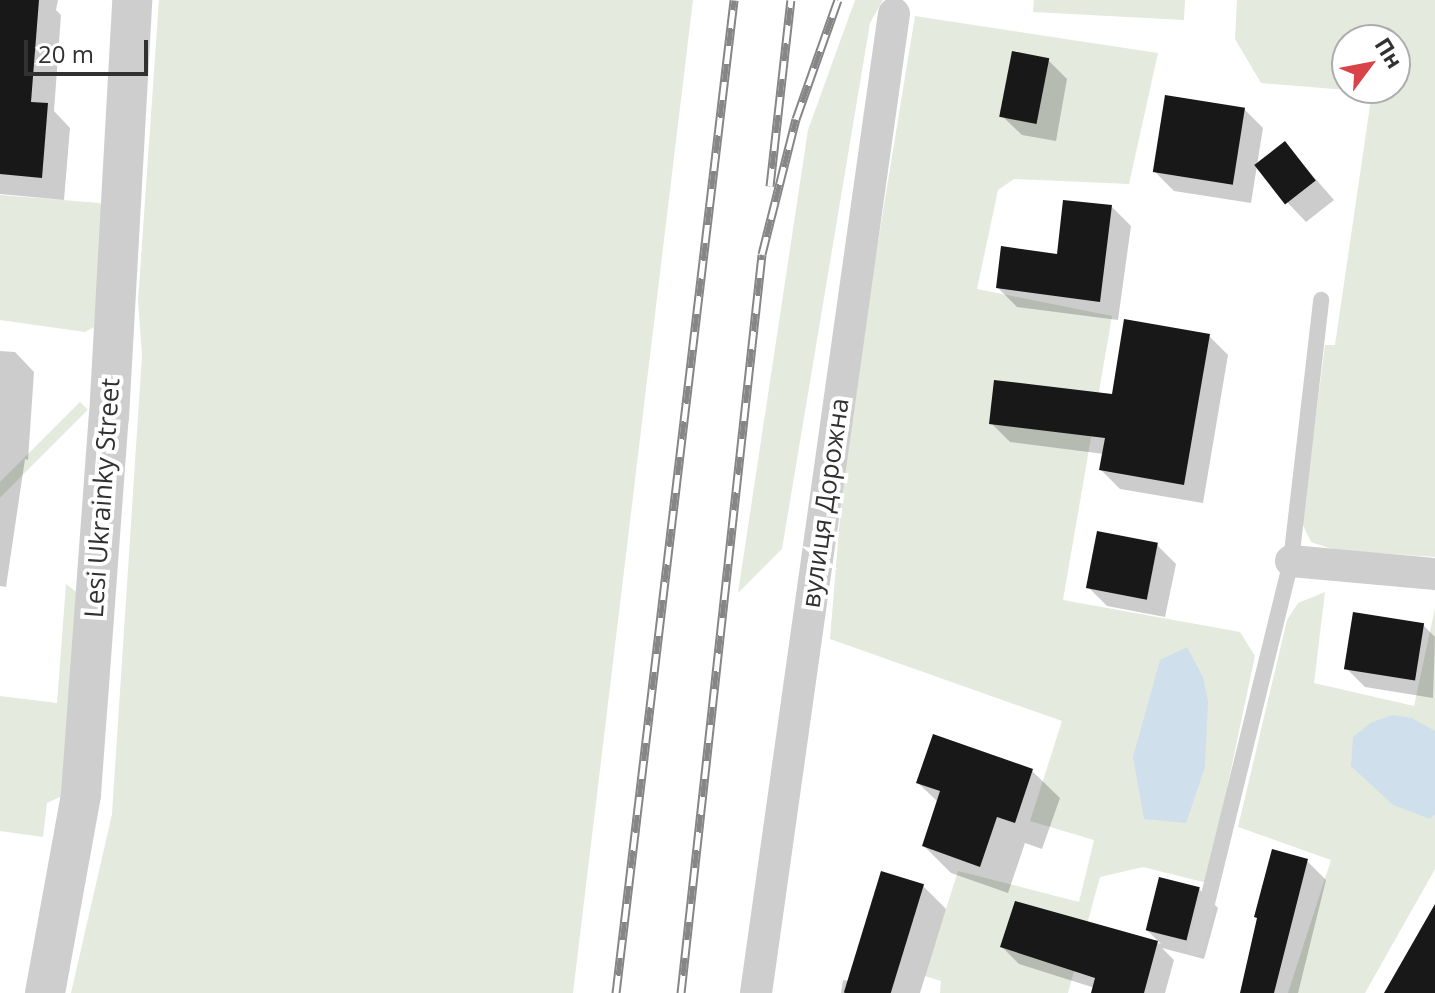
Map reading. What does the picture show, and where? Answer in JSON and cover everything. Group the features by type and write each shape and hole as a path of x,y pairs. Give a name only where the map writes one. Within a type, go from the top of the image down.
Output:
{"street":[{"name":"Lesi Ukrainky Street","path":"45,993 81,794 109,417 132,0"},
{"name":"вулиця Дорожна","path":"756,993 894,14"},
{"path":"1291,561 1435,574"}],"lane":[{"path":"1196,948 1291,561 1321,300"}],"shaded area":[{"path":"159,0 693,0 573,993 71,993 112,814 142,355 138,301"},
{"path":"855,0 883,0 870,23 782,549 738,593 808,130"},
{"path":"1034,0 1185,0 1184,20 1033,12"},
{"path":"1237,0 1435,0 1435,557 1335,550 1311,542 1302,523 1325,345 1335,345 1370,104 1411,104 1411,24 1331,24 1331,89 1261,83 1235,39"},
{"path":"915,16 1158,53 1129,184 1014,179 998,190 977,289 1112,316 1063,600 1240,632 1255,656 1207,883 1143,867 1100,877 1068,993 940,993 941,981 925,976 958,871 1079,902 1094,840 1030,821 1062,721 830,639 847,431"},
{"path":"0,195 100,203 104,213 94,327 85,332 0,320"},
{"path":"80,402 88,410 0,498 0,482"},
{"path":"66,584 80,595 62,796 47,803 43,837 0,831 0,696 57,703"},
{"path":"1325,592 1314,683 1414,706 1435,608 1435,869 1365,993 1288,993 1331,860 1238,827 1287,620 1298,603"}],"water":[{"path":"1187,647 1203,677 1208,701 1205,767 1186,823 1144,819 1133,757 1160,660"},
{"path":"1393,715 1412,718 1435,731 1435,814 1430,819 1393,805 1351,766 1353,737 1372,722"}],"building":[{"path":"0,0 39,0 31,102 48,103 42,178 0,174"},
{"path":"1012,51 1049,58 1037,124 999,117"},
{"path":"1165,95 1245,108 1233,185 1153,172"},
{"path":"1285,141 1316,180 1285,204 1254,165"},
{"path":"1063,200 1112,205 1100,302 996,288 1001,246 1057,254"},
{"path":"1124,319 1210,334 1184,485 1099,470 1105,438 989,424 994,380 1112,394"},
{"path":"1097,531 1158,543 1147,600 1086,588"},
{"path":"1353,612 1424,623 1415,681 1344,669"},
{"path":"933,734 1033,769 1015,823 997,817 980,867 922,846 940,791 916,783"},
{"path":"1272,849 1308,859 1274,993 1240,993 1257,918 1254,917"},
{"path":"881,871 924,884 891,993 844,992"},
{"path":"1159,877 1200,887 1186,941 1146,930"},
{"path":"1015,901 1158,941 1144,993 1091,993 1095,978 1000,947"},
{"path":"1435,904 1435,993 1384,993"}],"railway":[{"path":"616,993 734,0"},
{"path":"770,186 791,0"},
{"path":"681,993 762,254 796,119 838,0"}]}
